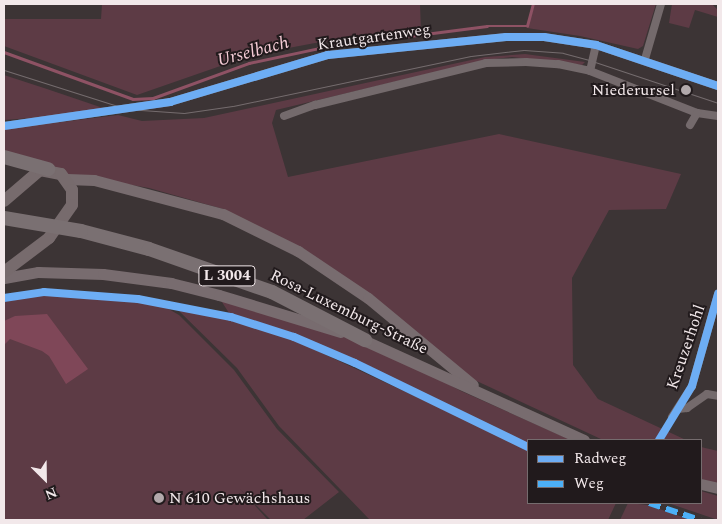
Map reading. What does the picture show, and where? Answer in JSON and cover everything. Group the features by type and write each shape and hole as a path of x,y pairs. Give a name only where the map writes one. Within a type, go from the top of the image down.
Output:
{"highway":[{"path":"4,157 48,169"},
{"name":"Rosa-Luxemburg-Straße","path":"4,218 81,231 149,249 272,292 365,340"}],"main road":[{"path":"4,201 33,174 48,169 67,179 94,180 223,214 298,251 368,298 486,395"},
{"path":"4,272 35,252 62,223 72,204 72,190 67,179"},
{"path":"4,278 38,272 102,274 171,283 219,295 365,340"},
{"name":"Rosa-Luxemburg-Straße","path":"365,340 582,439"},
{"path":"702,484 718,488"}],"street":[{"path":"645,59 661,4"},
{"name":"Krautgartenweg","path":"4,126 170,102 328,55 506,37 544,37 596,45 645,59 718,86"},
{"path":"590,71 596,45"},
{"path":"284,116 315,105 486,63 558,64 590,71 696,113 718,116"},
{"path":"690,125 696,113"},
{"name":"Kreuzerhohl","path":"672,417 692,386 718,294"},
{"name":"Kreuzerhohl","path":"678,409 687,408 707,394 718,396"}],"shaded area":[{"path":"102,4 420,4 421,31 315,43 252,55 137,95 4,46 4,19 101,19"},
{"path":"535,4 656,4 643,46 638,49 580,36 527,28"},
{"path":"672,4 712,4 718,10 718,17 695,10 689,28 669,23"},
{"path":"525,54 585,62 582,65 512,57 486,60 276,110 272,123 288,177 499,134 681,174 666,209 609,210 572,278 573,365 598,399 684,439 601,439 468,377 368,298 223,209 149,188 67,174 4,151 4,129 118,115 142,121 204,118 485,57"},
{"path":"4,75 103,108 45,117 4,120"},
{"path":"44,294 138,300 160,304 179,315 234,370 277,429 339,492 303,520 271,520 240,489 268,520 4,520 4,302"},
{"path":"220,299 365,340 461,391 569,439 527,439 527,444 356,362 293,335 229,313"},
{"path":"178,310 231,318 296,341 527,449 527,504 616,504 608,520 370,520 279,426 237,368"},
{"path":"47,314 88,369 66,384 49,356 42,351 10,339 4,345 4,321 15,316"},
{"path":"702,447 718,451 718,484 702,479"},
{"path":"702,491 718,496 718,520 671,504 702,504"},
{"path":"628,504 638,504 648,505 691,520 620,520"}],"waterway":[{"name":"Urselbach","path":"4,52 133,99 153,98 249,63 324,47 487,26 527,26 533,4"}],"tram line":[{"path":"4,70 127,109 184,113 233,106 471,56 524,50 563,53 718,103"}],"marked path":[{"path":"652,504 700,520"}],"cycle path":[{"path":"4,126 170,102 328,55 506,37 544,37 596,45 718,86"},
{"path":"4,298 44,292 138,299 231,317 294,337 355,363 527,447"},
{"path":"660,439 692,386 718,294"}],"place":[{"name":"Niederursel","path":"686,90"},
{"name":"N 610 Gewächshaus","path":"159,498"}]}
